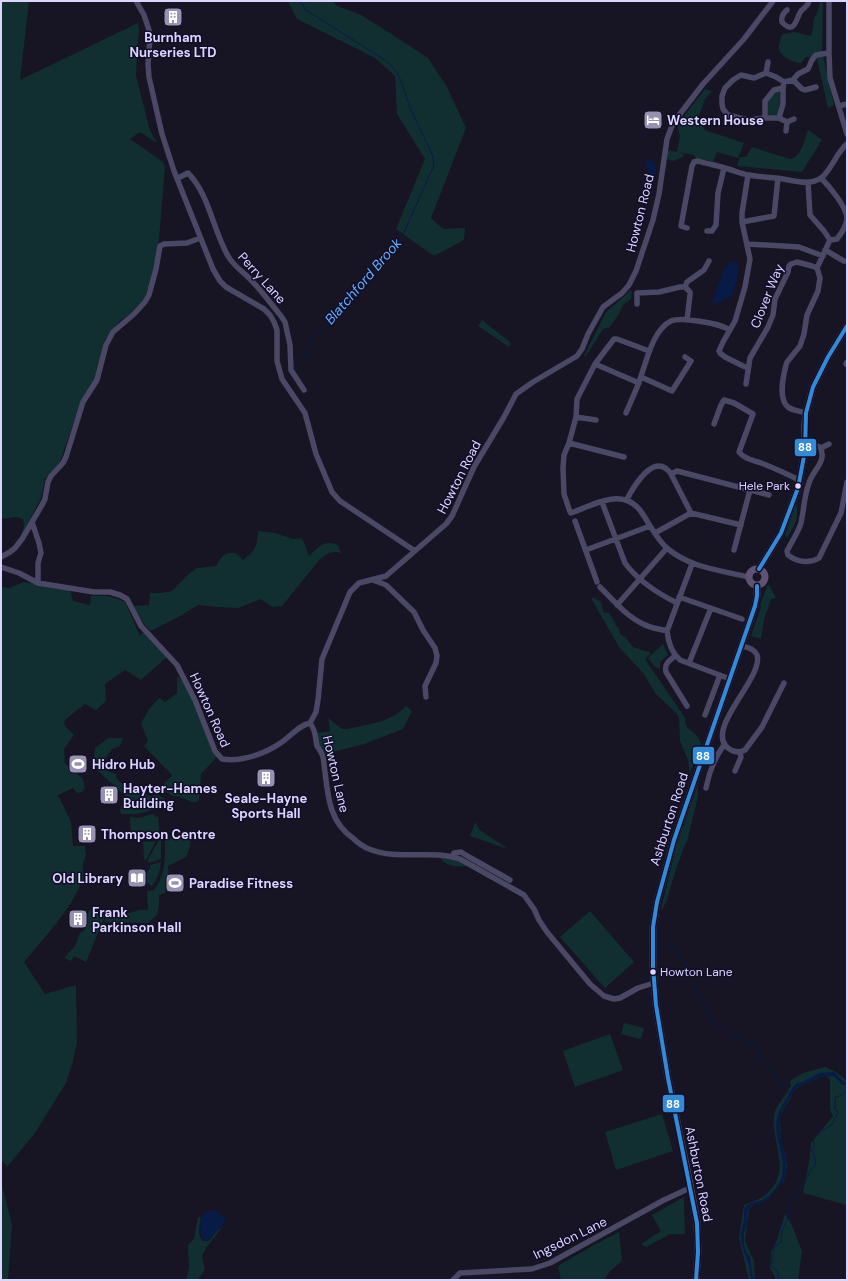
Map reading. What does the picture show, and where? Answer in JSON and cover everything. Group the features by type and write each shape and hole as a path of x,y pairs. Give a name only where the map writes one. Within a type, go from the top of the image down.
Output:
{"main road":[{"path":"757,586 752,584 749,580 748,577 750,572 752,570 759,569 781,533 798,488 805,451 806,413 810,397 818,376 847,326"},
{"name":"Ashburton Road","path":"696,1280 698,1245 696,1223 668,1078 656,1005 652,956 653,927 657,902 665,871 695,777 755,606 757,586 762,584 765,579 764,574 759,569"}],"street":[{"path":"136,1 144,15 149,30 150,38 148,64 151,91 168,154 213,269 220,281 226,287 264,309 274,322 277,330 278,361 282,379 305,413 316,454 332,492 340,501 415,552"},
{"name":"Howton Road","path":"1,567 19,573 38,583 94,592 110,592 127,599 141,626 177,665 195,700 215,751 222,759 240,759 268,751 305,724 310,723 316,712 322,659 349,595 359,584 386,576 440,531 452,516 474,467 504,418 516,394 577,356 603,307 622,293 629,285 636,271 653,220 659,194 667,139 673,123 703,84 744,39 773,1"},
{"path":"787,10 783,13 781,18 782,22 784,25 792,27 796,25 800,13 808,6 809,1"},
{"path":"829,1 830,78 847,134"},
{"path":"765,118 764,101 774,90 793,80 798,74 808,69 816,55 829,53"},
{"path":"766,73 768,62"},
{"path":"779,118 783,104 783,85 776,77 766,73 754,78 741,75 725,88 722,96 722,104 723,109 728,114 748,120 779,118 787,122 794,119"},
{"path":"793,80 805,90 816,87"},
{"path":"839,106 847,104"},
{"path":"786,130 787,122"},
{"path":"681,227 694,162 748,175 808,182 821,178 826,173 841,149 847,144"},
{"path":"707,231 712,231 716,225 718,193 724,168"},
{"name":"Perry Lane","path":"178,178 188,173 193,178 199,187 228,255 240,271 251,279 285,322 290,345 291,370 304,390"},
{"path":"748,175 742,222 750,259 745,287 735,321 722,342 720,351 720,353 748,368"},
{"path":"742,222 774,216 778,178"},
{"path":"821,178 829,186 844,209 847,218 845,229 842,234 837,239 830,240"},
{"path":"808,182 810,215 830,240"},
{"path":"1,557 15,548 32,522 44,499 51,476 63,463 66,457 83,402 98,380 106,345 113,332 134,314 150,295 160,246 164,244 187,243 200,238"},
{"path":"806,413 793,410 783,401 782,394 786,365 800,346 804,334 807,315 818,291 820,278 817,268 830,240"},
{"path":"747,244 799,247 823,256"},
{"path":"825,250 844,261"},
{"path":"685,287 687,282 704,270 709,261"},
{"name":"Clover Way","path":"746,384 750,358 768,327 773,315 775,300 788,272 789,266 797,262 817,268"},
{"path":"637,304 637,293 659,292 685,287 690,292 686,320"},
{"path":"626,413 640,380 649,351 662,327 672,320 686,320 714,323 730,330"},
{"path":"649,351 615,338 595,364 578,398 576,417 564,455 563,468 564,494 570,512 572,513 611,498 627,499 639,507 650,526 667,548 692,564 748,577"},
{"path":"595,364 672,391 691,361 685,357"},
{"path":"714,424 724,400 734,403 753,414 739,452 741,455 799,480"},
{"path":"576,417 596,420"},
{"path":"569,443 624,457"},
{"path":"805,443 817,445 821,448 822,455 820,463 809,483 798,529 787,551 792,558 805,562 819,558 841,513 847,482"},
{"path":"821,448 829,444"},
{"path":"627,499 644,474 652,467 661,466 667,469 671,474 691,513"},
{"path":"671,474 677,471 769,495"},
{"path":"734,550 750,490"},
{"path":"602,502 625,563 639,579 660,594 677,603"},
{"path":"655,533 691,513 741,525"},
{"path":"575,520 599,584 617,605 642,624 667,631"},
{"path":"32,522 41,553 38,563 38,583"},
{"path":"586,550 650,526"},
{"path":"617,605 667,548"},
{"path":"692,564 667,631 668,638 675,656 680,660 730,679"},
{"path":"386,576 384,581 386,585"},
{"path":"373,580 386,585 414,612 435,648 437,656 436,663 425,686 426,697"},
{"path":"679,596 742,619"},
{"path":"689,663 711,608"},
{"path":"742,646 755,651 757,655 756,662 753,675 722,730 724,745 732,751 740,752 745,750 762,727 784,684"},
{"path":"675,656 665,666 666,672 687,706"},
{"path":"705,715 720,675"},
{"name":"Howton Lane","path":"310,723 314,727 318,747 323,756 331,812 341,828 350,837 368,849 382,853 396,855 452,856 524,894 547,932 590,984 604,996 614,999 620,998 638,988 654,983"},
{"path":"706,788 716,758 724,745"},
{"path":"735,771 741,757 740,752"},
{"path":"452,856 454,853 461,852 510,880"},
{"name":"Ingsdon Lane","path":"453,1280 460,1273 532,1269 550,1263 664,1200 690,1188"}],"green space":[{"path":"1,1 29,1 20,80 138,23 139,31 136,76 150,130 157,143 140,132 130,139 163,162 165,167 159,239 151,282 144,299 132,312 120,321 104,341 95,381 81,401 60,462 45,479 41,498 21,536 24,526 23,519 16,517 1,519"},
{"path":"288,1 333,1 337,6 361,15 428,58 447,87 466,128 431,218 443,229 465,227 464,240 434,256 396,229 425,159 397,114 395,76 375,58 297,19"},
{"path":"820,1 823,1 822,51 834,105 828,108 817,58 806,57 801,63 795,62 782,55 779,48 780,38 783,34 794,32 811,36 814,18 817,14"},
{"path":"705,89 712,91 705,99 698,118 705,130 744,143 738,158 717,152 713,162 696,159 694,155 678,152 684,154 683,157 673,161 666,159 668,150 677,152 680,136 677,125"},
{"path":"775,91 780,91 780,107 778,114 776,117 766,116 766,101"},
{"path":"808,130 822,140 802,172 737,166 740,157 746,157 752,147 790,159 794,158 802,148"},
{"path":"631,290 631,299 623,305 610,327 603,329 586,356 584,356 606,312"},
{"path":"482,320 510,342 509,347 478,326"},
{"path":"796,503 797,517 788,537 785,536"},
{"path":"258,531 275,533 293,539 301,538 309,556 325,543 333,543 338,545 341,553 332,552 320,559 282,606 272,607 261,599 238,608 198,605 151,631 145,625 132,606 149,605 150,593 172,591 197,568 216,566 224,555 230,553 237,554 243,560 255,548"},
{"path":"24,582 70,589 73,601 90,605 91,596 108,596 125,602 140,636 144,632 168,656 141,680 125,670 105,684 106,701 96,710 85,704 64,722 65,726 74,735 64,749 65,763 83,779 85,788 82,792 77,793 73,788 58,795 71,822 73,846 85,846 86,855 83,864 83,880 71,903 56,924 24,962 45,994 76,985 77,1042 66,1083 35,1133 7,1167 1,1159 1,587 9,588"},
{"path":"769,585 776,598 771,599 764,620 761,639 751,636 761,607 760,605 767,586"},
{"path":"591,598 595,598 601,602 603,611 605,613 609,613 616,626 619,628 620,634 625,637 633,647 651,653 645,659 685,718 687,726 697,736 701,743 690,774 688,760 680,741 679,718 677,714 656,694 643,673 619,647"},
{"path":"663,644 668,655 660,662 660,669 655,667 648,658"},
{"path":"177,676 188,689 194,700 217,757 201,774 199,800 196,802 191,802 181,797 173,796 160,789 172,775 144,746 148,741 141,723 150,708 159,698 165,702 177,693"},
{"path":"406,706 412,711 403,729 364,744 326,754 319,746 317,733 330,731 328,718 342,729 348,729 387,719 394,716"},
{"path":"108,738 123,738 120,746 112,749 102,763 105,770 116,774 116,778 128,789 136,787 148,796 158,795 165,799 158,808 138,814 121,814 120,810 126,797 97,770 94,760 95,748"},
{"path":"698,784 698,796 687,842 675,872 667,900 662,910 676,847"},
{"path":"153,814 156,817 158,816 160,837 135,840 134,834 131,833 130,817 138,818"},
{"path":"475,822 480,830 508,849 470,836"},
{"path":"189,831 190,844 186,857 168,866 169,880 165,893 159,895 157,915 148,923 104,922 107,914 126,914 139,910 148,910 147,891 154,890 163,872 165,860 165,840"},
{"path":"159,840 161,840 161,859 149,863 147,861"},
{"path":"156,841 146,860 144,860 143,842"},
{"path":"440,857 459,860 467,866 449,865"},
{"path":"161,862 158,875 152,886 147,883 146,873 150,868 150,865"},
{"path":"89,910 106,914 86,962 74,956 71,961 64,958 75,946 80,933 85,930 86,924 84,922"},
{"path":"590,911 634,962 605,988 560,937"},
{"path":"624,1023 644,1028 641,1039 621,1034"},
{"path":"610,1034 623,1070 575,1087 563,1051"},
{"path":"825,1067 836,1072 847,1081 847,1205 803,1193 810,1157 811,1143 833,1116 830,1110 830,1079 826,1076 820,1077 797,1088 794,1091 780,1117 781,1142 787,1166 785,1179 768,1199 753,1205 749,1209 745,1241 754,1261 755,1280 749,1280 739,1238 744,1205 764,1196 773,1187 778,1178 780,1168 774,1126 775,1111 791,1086 790,1081 803,1073"},
{"path":"662,1114 673,1151 616,1170 605,1132"},
{"path":"1,1182 12,1224 8,1280 1,1280"},
{"path":"684,1197 685,1234 670,1234 646,1247 641,1244 661,1231 652,1215"},
{"path":"785,1214 791,1223 802,1251 798,1280 775,1280 770,1268 771,1252 777,1240"},
{"path":"198,1217 201,1217 199,1232 203,1241 209,1241 223,1226 206,1248 202,1256 205,1270 198,1280 186,1280 189,1268 188,1245 194,1239"},
{"path":"619,1232 622,1261 610,1271 604,1280 561,1280 558,1266"}],"water":[{"path":"646,160 655,163 656,171 654,177 650,177 648,173 648,167 645,164"},
{"path":"731,262 737,262 738,270 737,280 731,297 718,303 712,303 724,269"},
{"path":"834,1072 844,1082 847,1082 847,1085 842,1085 834,1076 820,1077 796,1088 782,1110 780,1117 780,1129 781,1142 785,1154 786,1176 768,1199 749,1208 747,1213 744,1245 750,1256 754,1280 751,1280 749,1265 741,1240 744,1209 753,1202 767,1197 777,1186 782,1177 783,1164 776,1131 776,1123 781,1107 796,1084 806,1081 819,1073"},
{"path":"211,1210 219,1213 225,1222 211,1238 205,1241 201,1236 201,1218 205,1213"}],"waterway":[{"name":"Blatchford Brook","path":"294,370 297,362 306,354 311,342 326,325 333,312 349,299 362,281 374,270 385,254 402,237 434,165 431,151 409,106 400,79 393,67 388,62 306,10 300,1"},
{"path":"658,947 666,949 672,944 674,945 694,978 693,985 709,1013 709,1021 729,1030 737,1039 754,1042 758,1048 758,1057 766,1064 790,1094"},
{"path":"779,1280 778,1273 772,1266 772,1257 775,1246 781,1242 782,1231 789,1215 787,1204 803,1187 811,1169 815,1166 815,1157 812,1151 814,1148 813,1138 819,1132 832,1125 838,1112 835,1109 835,1097 839,1096 847,1089"}],"transit line":[{"name":"88","path":"759,569 781,533 798,488 805,451 806,413 813,387 828,357 847,326"},
{"name":"88","path":"696,1280 698,1252 697,1223 668,1078 656,1005 653,967 653,927 657,902 674,840 755,606 757,586"}],"place":[{"name":"Burnham Nurseries LTD","path":"173,17"},
{"name":"Western House","path":"653,120"},
{"name":"Hele Park","path":"798,486"},
{"name":"Hidro Hub","path":"78,764"},
{"name":"Seale-Hayne Sports Hall","path":"266,778"},
{"name":"Hayter-Hames Building","path":"109,795"},
{"name":"Thompson Centre","path":"87,834"},
{"name":"Old Library","path":"137,878"},
{"name":"Paradise Fitness","path":"175,883"},
{"name":"Frank Parkinson Hall","path":"78,919"},
{"name":"Howton Lane","path":"653,972"}]}
